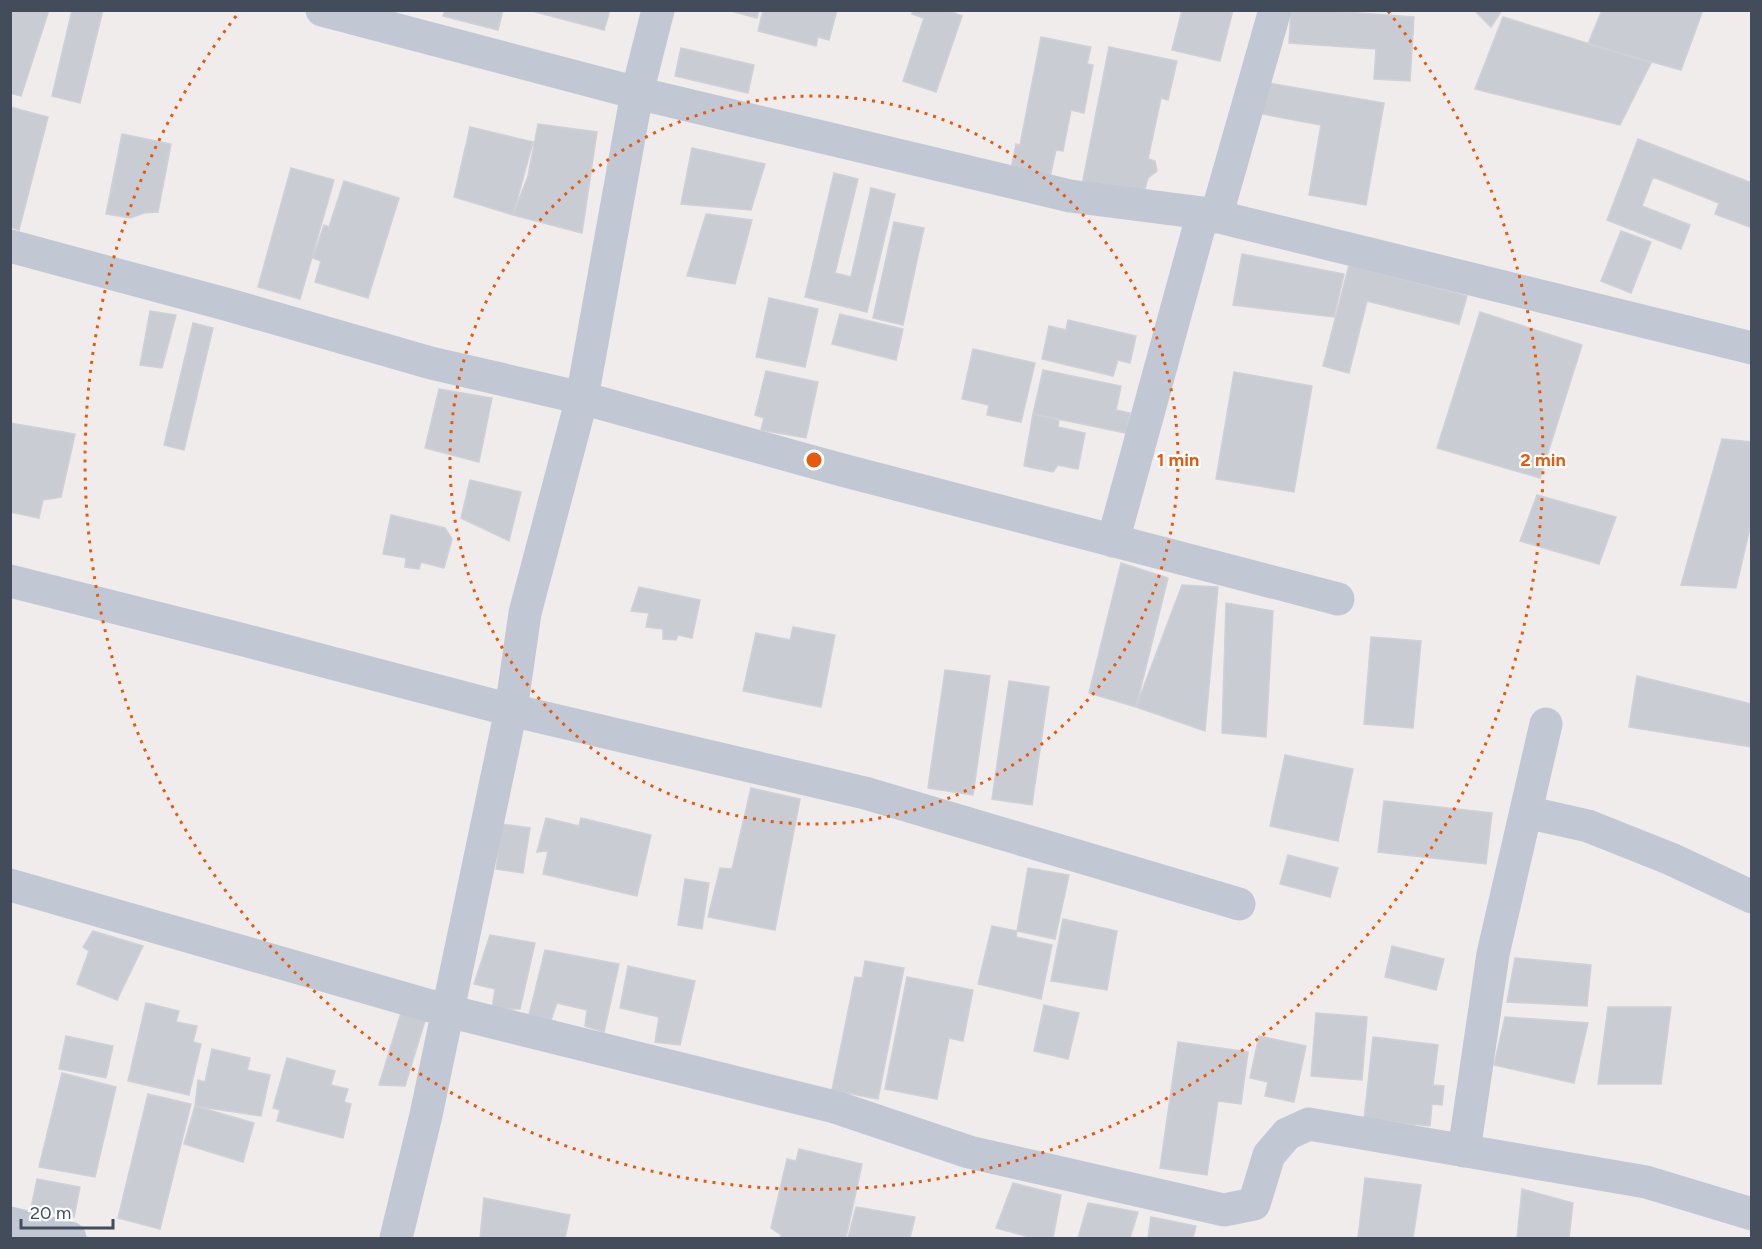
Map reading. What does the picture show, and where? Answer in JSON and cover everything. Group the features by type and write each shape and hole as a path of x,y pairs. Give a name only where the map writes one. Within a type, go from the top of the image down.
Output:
{"street":[{"path":"322,10 637,93 1070,196 1210,215 1752,348"},
{"path":"396,1239 426,1115 511,710 525,613 582,398 637,93 658,10"},
{"path":"1113,541 1210,215 1275,10"},
{"path":"10,246 229,304 431,363 582,398 842,470 1338,599"},
{"path":"10,582 511,710 865,793 1239,904"},
{"path":"1464,1151 1493,954 1546,724"},
{"path":"1526,812 1588,826 1671,859 1752,897"},
{"path":"10,885 448,1011 835,1107 969,1152 1224,1210 1254,1204 1269,1155 1287,1134 1309,1124 1646,1182 1752,1214"},
{"path":"10,1223 70,1239"}],"building":[{"path":"10,10 49,10 21,96 10,93"},
{"path":"72,10 103,10 80,103 52,96"},
{"path":"445,10 503,10 498,30 443,16"},
{"path":"528,10 610,10 604,30"},
{"path":"727,10 759,10 757,18"},
{"path":"763,10 837,10 829,40 818,37 816,46 758,31"},
{"path":"913,10 947,10 962,16 936,92 903,81 924,18 912,14"},
{"path":"1182,10 1233,10 1220,61 1172,50"},
{"path":"1291,10 1414,17 1410,81 1374,79 1376,49 1289,43"},
{"path":"1474,10 1502,10 1491,27"},
{"path":"1602,10 1703,10 1681,70 1588,44"},
{"path":"1503,17 1651,63 1620,125 1475,89"},
{"path":"1041,37 1091,47 1087,64 1093,65 1084,113 1071,110 1063,151 1056,150 1050,177 1011,169 1016,144 1020,145"},
{"path":"1109,47 1177,61 1168,100 1161,98 1148,159 1155,161 1157,171 1148,178 1144,192 1082,185"},
{"path":"681,48 754,65 748,93 675,76"},
{"path":"1257,81 1384,103 1366,205 1309,195 1321,125 1252,112"},
{"path":"10,107 48,117 19,230 10,227"},
{"path":"538,124 597,132 582,233 513,215 528,176"},
{"path":"470,127 533,142 513,215 454,197"},
{"path":"122,134 171,144 158,212 144,213 130,218 106,214"},
{"path":"1638,139 1752,183 1752,223 1750,227 1715,214 1719,203 1653,177 1642,206 1690,225 1681,249 1607,220"},
{"path":"692,148 765,164 751,210 681,204"},
{"path":"291,168 334,180 300,299 258,287"},
{"path":"834,173 858,179 835,273 851,277 871,188 895,194 867,312 805,297"},
{"path":"344,181 399,198 368,298 315,282 321,261 313,258 324,225 329,227"},
{"path":"706,214 752,220 735,284 687,276"},
{"path":"894,222 924,228 903,325 873,318"},
{"path":"1621,231 1651,242 1631,293 1601,281"},
{"path":"1242,254 1344,274 1334,317 1233,305"},
{"path":"1349,265 1467,296 1459,324 1367,301 1349,373 1323,366"},
{"path":"769,298 818,309 805,367 756,357"},
{"path":"150,311 176,315 162,368 140,365"},
{"path":"1480,312 1582,345 1540,478 1437,448"},
{"path":"840,314 903,329 896,360 832,344"},
{"path":"1068,320 1136,336 1130,363 1118,360 1113,376 1042,359 1049,326 1066,330"},
{"path":"193,323 213,328 184,450 164,445"},
{"path":"973,349 1035,363 1021,422 987,415 989,405 962,399"},
{"path":"1043,370 1121,386 1116,410 1130,413 1126,433 1033,414"},
{"path":"766,371 818,382 806,438 761,430 764,418 755,415"},
{"path":"1234,372 1312,386 1294,492 1216,479"},
{"path":"439,389 492,398 479,462 425,448"},
{"path":"1033,414 1059,420 1058,427 1085,433 1078,469 1058,465 1053,472 1024,466"},
{"path":"10,423 75,434 61,497 43,500 39,518 10,512"},
{"path":"1722,439 1752,442 1752,519 1736,588 1681,585"},
{"path":"470,480 521,492 509,541 461,518"},
{"path":"1537,495 1616,517 1599,564 1520,541"},
{"path":"391,515 445,528 452,539 444,568 421,562 419,569 405,567 406,558 383,554"},
{"path":"1121,563 1168,578 1136,707 1089,693"},
{"path":"1182,585 1218,587 1205,731 1136,707"},
{"path":"639,587 700,600 692,638 678,635 676,640 663,639 663,629 646,627 649,613 631,611"},
{"path":"1226,603 1273,611 1266,737 1222,733"},
{"path":"793,627 835,635 821,707 743,691 756,633 790,640"},
{"path":"1371,637 1421,641 1413,728 1364,724"},
{"path":"945,670 990,676 973,795 928,788"},
{"path":"1637,676 1752,704 1752,747 1629,727"},
{"path":"1009,681 1049,687 1032,805 992,799"},
{"path":"1285,755 1353,769 1338,841 1270,826"},
{"path":"751,788 800,799 775,930 708,917 720,868 732,869"},
{"path":"1384,801 1492,813 1486,864 1378,852"},
{"path":"546,818 579,826 581,818 651,835 637,896 543,874 548,851 537,852"},
{"path":"502,824 530,828 523,873 496,869"},
{"path":"1288,855 1338,868 1330,897 1280,884"},
{"path":"1028,868 1069,875 1055,939 1017,931"},
{"path":"685,879 709,883 702,929 678,925"},
{"path":"1063,919 1117,931 1107,990 1051,981"},
{"path":"992,926 1017,931 1016,937 1052,945 1041,999 978,984"},
{"path":"93,931 143,946 117,1000 77,984 89,951 83,947"},
{"path":"490,935 535,943 520,1009 492,1009 495,989 474,984"},
{"path":"1392,946 1444,959 1436,990 1385,977"},
{"path":"545,950 619,964 604,1032 585,1026 587,1010 557,1003 551,1020 529,1015"},
{"path":"1515,958 1591,965 1587,1006 1507,1002"},
{"path":"865,961 904,968 878,1099 832,1090 855,977 862,978"},
{"path":"628,966 695,981 680,1045 655,1042 659,1017 620,1008"},
{"path":"907,977 973,990 963,1041 949,1038 937,1099 885,1089"},
{"path":"146,1003 179,1011 176,1022 197,1026 193,1042 201,1044 189,1095 128,1081"},
{"path":"1044,1005 1079,1013 1068,1059 1034,1051"},
{"path":"1608,1007 1671,1007 1661,1084 1598,1084"},
{"path":"401,1013 425,1021 405,1086 379,1085"},
{"path":"1316,1013 1367,1017 1362,1080 1311,1076"},
{"path":"1505,1017 1588,1023 1574,1083 1494,1065"},
{"path":"66,1036 113,1046 106,1078 59,1069"},
{"path":"1259,1036 1306,1046 1294,1102 1265,1096 1268,1082 1250,1078"},
{"path":"1373,1037 1438,1045 1433,1085 1444,1086 1442,1105 1432,1104 1430,1126 1364,1119"},
{"path":"1178,1042 1248,1052 1241,1104 1218,1101 1207,1175 1160,1168"},
{"path":"212,1049 250,1058 247,1070 270,1075 261,1116 195,1106 198,1080 205,1082"},
{"path":"287,1058 335,1071 331,1085 348,1089 344,1102 351,1104 343,1138 277,1121 280,1110 273,1108"},
{"path":"62,1073 116,1087 95,1177 39,1167"},
{"path":"148,1094 191,1104 160,1229 118,1218"},
{"path":"195,1106 254,1123 243,1162 184,1144"},
{"path":"799,1149 862,1164 846,1238 780,1238 781,1235 771,1228 787,1159 796,1161"},
{"path":"1365,1178 1421,1185 1413,1238 1358,1238"},
{"path":"37,1179 80,1187 74,1217 31,1208"},
{"path":"1013,1183 1061,1195 1053,1238 1033,1238 996,1228"},
{"path":"1522,1189 1573,1203 1569,1238 1517,1238"},
{"path":"484,1198 570,1215 565,1238 480,1238"},
{"path":"1088,1203 1138,1212 1130,1238 1078,1238"},
{"path":"856,1207 915,1217 910,1238 848,1238"},
{"path":"1151,1217 1196,1226 1193,1238 1148,1238"}]}
